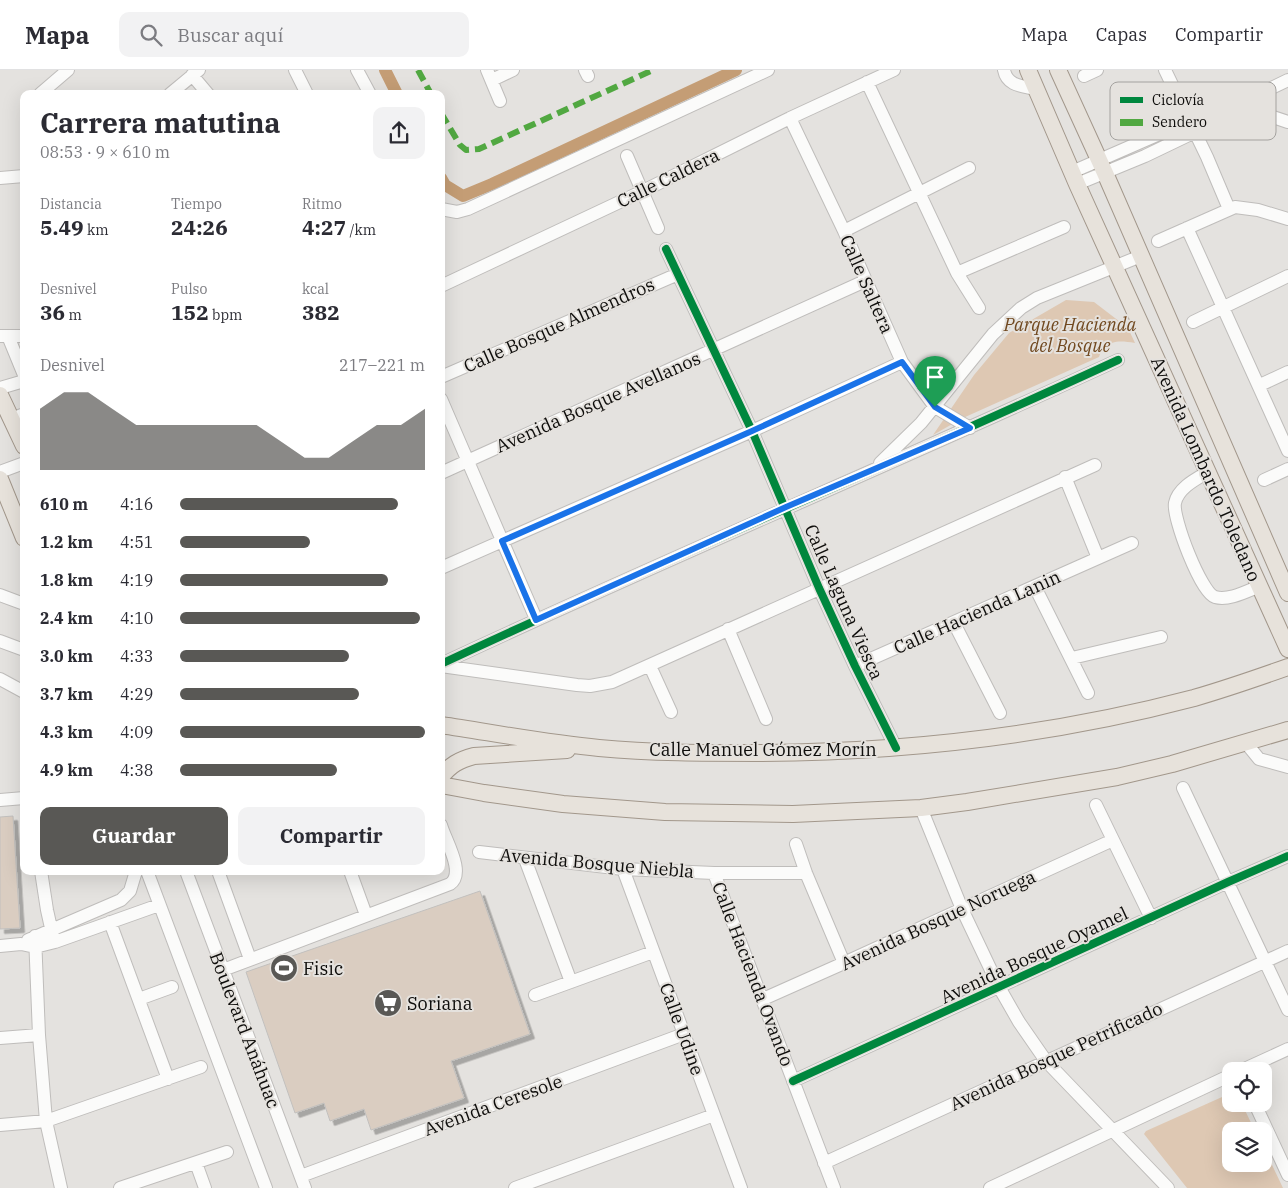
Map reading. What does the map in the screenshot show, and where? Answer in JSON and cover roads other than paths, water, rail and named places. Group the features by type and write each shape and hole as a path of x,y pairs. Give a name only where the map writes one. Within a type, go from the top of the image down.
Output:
{"main road":[{"name":"Avenida Lombardo Toledano","path":"1028,70 1074,178 1288,649"},
{"name":"Avenida Lombardo Toledano","path":"1058,70 1102,166 1288,593"},
{"path":"0,395 17,416 20,429"},
{"path":"0,479 20,528"},
{"name":"Calle Manuel Gómez Morín","path":"445,726 599,748 682,753 839,752 896,748 1045,728 1108,717 1196,697 1288,668"},
{"path":"445,786 563,804 665,812 793,814 921,808 1117,777 1172,764 1288,730"},
{"path":"445,773 460,760 474,756 599,748"}],"street":[{"path":"45,90 68,70"},
{"path":"295,70 305,90"},
{"path":"357,70 368,90"},
{"path":"500,101 489,75 513,70"},
{"path":"445,210 457,212 468,209 768,70"},
{"name":"Calle Caldera","path":"445,284 894,70"},
{"path":"1004,70 1005,76 1010,82 1036,89"},
{"path":"1084,76 1097,70"},
{"path":"1164,70 1171,82"},
{"path":"175,90 196,73 206,90"},
{"path":"1276,86 1288,80"},
{"path":"867,82 957,273 980,308"},
{"name":"Calle Saltera","path":"790,118 844,231 902,362 935,407 970,428"},
{"path":"1276,118 1288,122"},
{"path":"1074,178 1102,166 1138,143 1148,140"},
{"path":"1102,166 1145,156 1171,140"},
{"path":"1201,140 1229,209"},
{"path":"1138,143 1145,156"},
{"path":"627,156 658,228"},
{"path":"844,231 969,168"},
{"path":"0,178 20,176"},
{"path":"1158,241 1236,207 1288,219"},
{"path":"957,273 1064,227"},
{"path":"1187,228 1260,385 1288,451"},
{"name":"Calle Laguna Viesca","path":"666,249 752,431 855,666 896,748"},
{"path":"871,471 908,437 935,407 993,334 1021,308 1037,298 1141,256"},
{"name":"Calle Bosque Almendros","path":"445,375 678,274"},
{"path":"1193,322 1288,276"},
{"name":"Avenida Bosque Avellanos","path":"445,471 865,281"},
{"path":"20,336 4,336 20,368"},
{"path":"445,663 786,507 970,428 1118,360"},
{"path":"445,566 752,431 902,362"},
{"path":"1260,385 1288,372"},
{"path":"0,388 20,382"},
{"path":"445,408 536,620"},
{"path":"0,472 20,464"},
{"path":"445,666 550,682 590,686 612,682 1095,465"},
{"path":"1264,480 1288,469"},
{"path":"1208,472 1181,491 1174,505 1183,538 1202,582 1208,592 1218,598 1225,598 1260,586"},
{"path":"1065,477 1098,558"},
{"name":"Calle Hacienda Lanin","path":"855,666 1132,543"},
{"path":"1035,587 1088,693"},
{"path":"0,595 20,602"},
{"path":"954,623 1000,713"},
{"path":"728,629 766,719"},
{"path":"1072,658 1161,637"},
{"path":"0,641 20,648"},
{"path":"650,666 671,712"},
{"path":"0,679 20,690"},
{"path":"1246,743 1258,759 1288,767"},
{"path":"1183,788 1288,1010"},
{"path":"0,800 20,798"},
{"path":"1096,805 1151,918"},
{"path":"921,808 962,909 999,987 1019,1022 1046,1061 1168,1188"},
{"path":"223,970 445,887 454,881 457,871 445,836"},
{"name":"Avenida Bosque Noruega","path":"763,999 1112,840"},
{"path":"796,844 806,873 844,963"},
{"name":"Avenida Bosque Niebla","path":"479,852 525,859 623,869 714,873 806,873"},
{"name":"Avenida Bosque Oyamel","path":"793,1081 1288,856"},
{"path":"525,859 571,982"},
{"name":"Calle Udine","path":"623,869 741,1188"},
{"name":"Calle Hacienda Ovando","path":"714,873 834,1188"},
{"path":"42,875 53,936"},
{"path":"53,936 125,897 133,884 135,875"},
{"name":"Boulevard Anáhuac","path":"148,875 266,1188"},
{"name":"Boulevard Anáhuac","path":"187,875 303,1182"},
{"path":"219,875 250,959"},
{"path":"351,875 366,915"},
{"path":"0,946 35,941 110,922 159,905"},
{"path":"110,922 168,1079"},
{"path":"35,941 39,1036 46,1120 61,1188"},
{"name":"Avenida Bosque Petrificado","path":"824,1163 1288,951"},
{"path":"535,995 653,952"},
{"path":"139,999 172,987"},
{"name":"Avenida Ceresole","path":"303,1182 684,1034"},
{"path":"0,1038 39,1036"},
{"path":"1260,1062 1288,1049"},
{"path":"0,1125 46,1120 201,1067"},
{"path":"990,1188 1222,1079"},
{"path":"1260,1112 1283,1150 1288,1175"},
{"path":"515,1188 714,1115"},
{"path":"120,1188 227,1152"},
{"path":"196,1163 205,1188"}],"waterway":[{"path":"385,70 395,90"},
{"path":"445,185 463,196 736,70"}],"place":[{"name":"Fisic","path":"284,968"},
{"name":"Soriana","path":"388,1003"}],"park label":[{"name":"Parque Hacienda del Bosque","path":"1070,334"}]}
